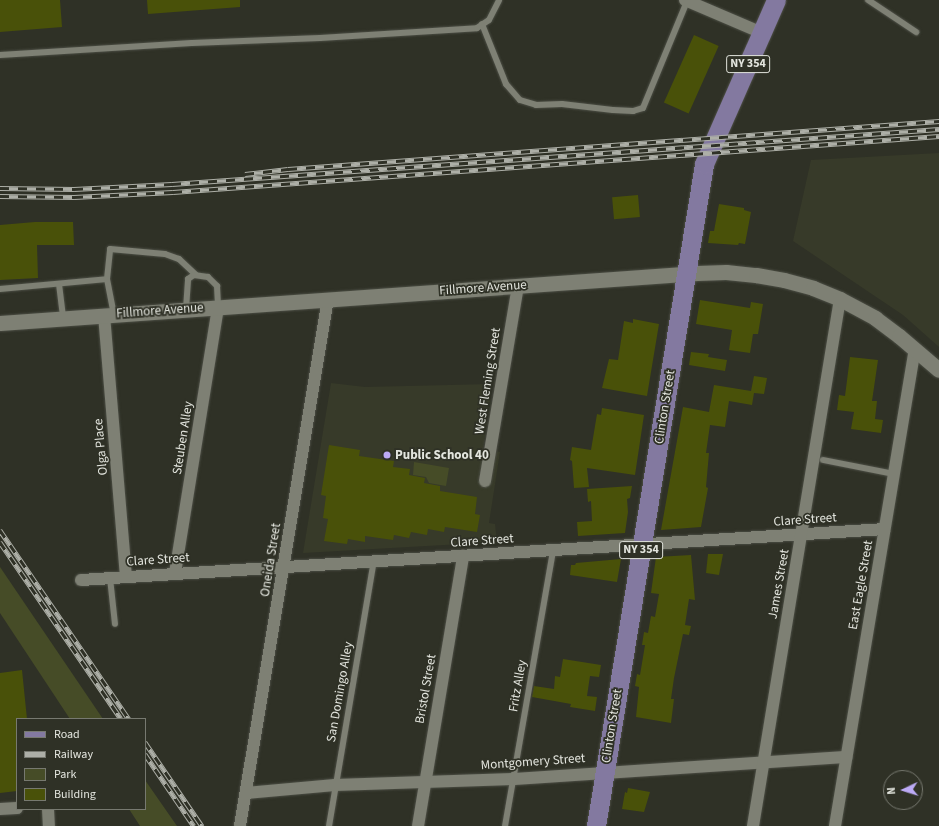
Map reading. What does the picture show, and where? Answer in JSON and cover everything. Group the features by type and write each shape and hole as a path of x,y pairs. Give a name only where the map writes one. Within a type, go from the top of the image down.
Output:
{"main road":[{"name":"Clinton Street","path":"596,826 704,164 776,0"}],"street":[{"path":"686,0 762,33"},
{"name":"Fillmore Avenue","path":"0,322 726,272 756,275 792,282 840,299 875,318 939,370"},
{"name":"West Fleming Street","path":"485,481 518,286"},
{"name":"Oneida Street","path":"240,826 328,299"},
{"name":"James Street","path":"752,826 840,299"},
{"name":"Steuben Alley","path":"175,573 218,307"},
{"name":"Olga Place","path":"109,315 126,577"},
{"name":"East Eagle Street","path":"835,826 914,349"},
{"name":"Clare Street","path":"81,580 884,530"},
{"name":"Bristol Street","path":"418,826 424,782 463,556"},
{"name":"Montgomery Street","path":"246,793 335,785 513,779 846,757"},
{"path":"0,809 16,808"},
{"path":"48,810 50,826"}],"lane":[{"path":"0,55 477,28 489,20 499,0"},
{"path":"482,24 506,84 520,100 536,105 562,104 633,111 643,108 686,0"},
{"path":"868,0 916,32"},
{"path":"109,315 107,279 110,249 165,254 179,259 196,275 208,278 217,286 218,307"},
{"path":"186,310 188,279 194,274 196,275"},
{"path":"0,289 107,279"},
{"path":"59,284 63,318"},
{"path":"823,460 894,474"},
{"name":"Fritz Alley","path":"505,826 553,550"},
{"name":"San Domingo Alley","path":"329,826 374,562"},
{"path":"110,578 115,624"}],"shaded area":[{"path":"939,153 939,347 903,315 793,241 811,160"},
{"path":"331,383 365,387 492,384 483,449 500,452 489,523 495,524 497,542 303,553"}],"green space":[{"path":"414,462 449,468 446,486 429,483 426,477 413,475"},
{"path":"0,567 102,718 69,718 0,613"},
{"path":"146,781 177,826 140,826 130,810 146,810"}],"building":[{"path":"0,0 60,0 62,27 0,32"},
{"path":"147,0 240,0 240,7 148,14"},
{"path":"694,35 719,46 689,114 664,103"},
{"path":"638,195 640,217 614,219 612,197"},
{"path":"719,204 744,208 744,210 751,212 745,244 708,243 710,231 714,231"},
{"path":"35,222 73,222 74,245 37,245 38,278 0,280 0,225"},
{"path":"700,300 750,308 751,302 763,304 758,334 753,334 750,353 729,350 732,330 696,324"},
{"path":"633,319 659,324 647,396 602,388 609,359 618,360 624,321 633,323"},
{"path":"691,352 709,354 708,357 727,360 725,371 689,365"},
{"path":"850,357 878,360 872,401 877,401 875,419 883,420 881,433 851,429 854,412 837,410 839,395 845,396"},
{"path":"754,376 767,378 764,394 754,393 752,405 729,401 725,427 710,425 706,453 709,453 706,487 708,488 701,527 661,530 683,407 709,412 714,385 751,391"},
{"path":"602,408 644,415 635,475 587,468 589,487 574,488 572,461 570,460 572,447 591,450 597,414 601,415"},
{"path":"329,445 360,450 359,456 394,461 393,467 410,469 409,475 425,478 424,483 440,486 440,491 477,497 475,514 480,515 477,532 445,527 444,532 428,529 427,535 411,532 409,538 394,535 393,540 365,536 365,542 348,539 347,544 324,541 328,519 323,518 326,496 321,495"},
{"path":"632,486 630,498 627,499 628,512 625,533 578,536 577,522 592,521 591,501 588,502 587,489"},
{"path":"708,554 723,554 719,575 706,573"},
{"path":"691,555 695,600 689,599 685,625 691,626 689,635 683,634 671,699 674,699 671,723 636,717 639,687 635,686 637,674 640,675 645,645 642,645 644,632 648,633 651,616 655,617 659,594 651,593 656,557"},
{"path":"621,559 617,582 570,575 571,565 575,565 576,563"},
{"path":"563,659 601,665 599,677 590,676 587,696 597,697 595,711 570,707 571,704 532,697 534,686 554,689 555,676 560,677"},
{"path":"22,670 27,718 16,718 16,791 0,793 0,673"},
{"path":"628,788 650,792 644,812 622,809 625,792 627,793"}],"railway":[{"path":"245,174 288,169 939,121"},
{"path":"0,188 74,189 172,184 939,129"},
{"path":"0,196 74,197 173,192 939,136"},
{"path":"0,530 128,718"},
{"path":"0,542 120,718"},
{"path":"146,743 202,826"},
{"path":"146,755 194,826"}],"place":[{"name":"Public School 40","path":"387,455"}]}
